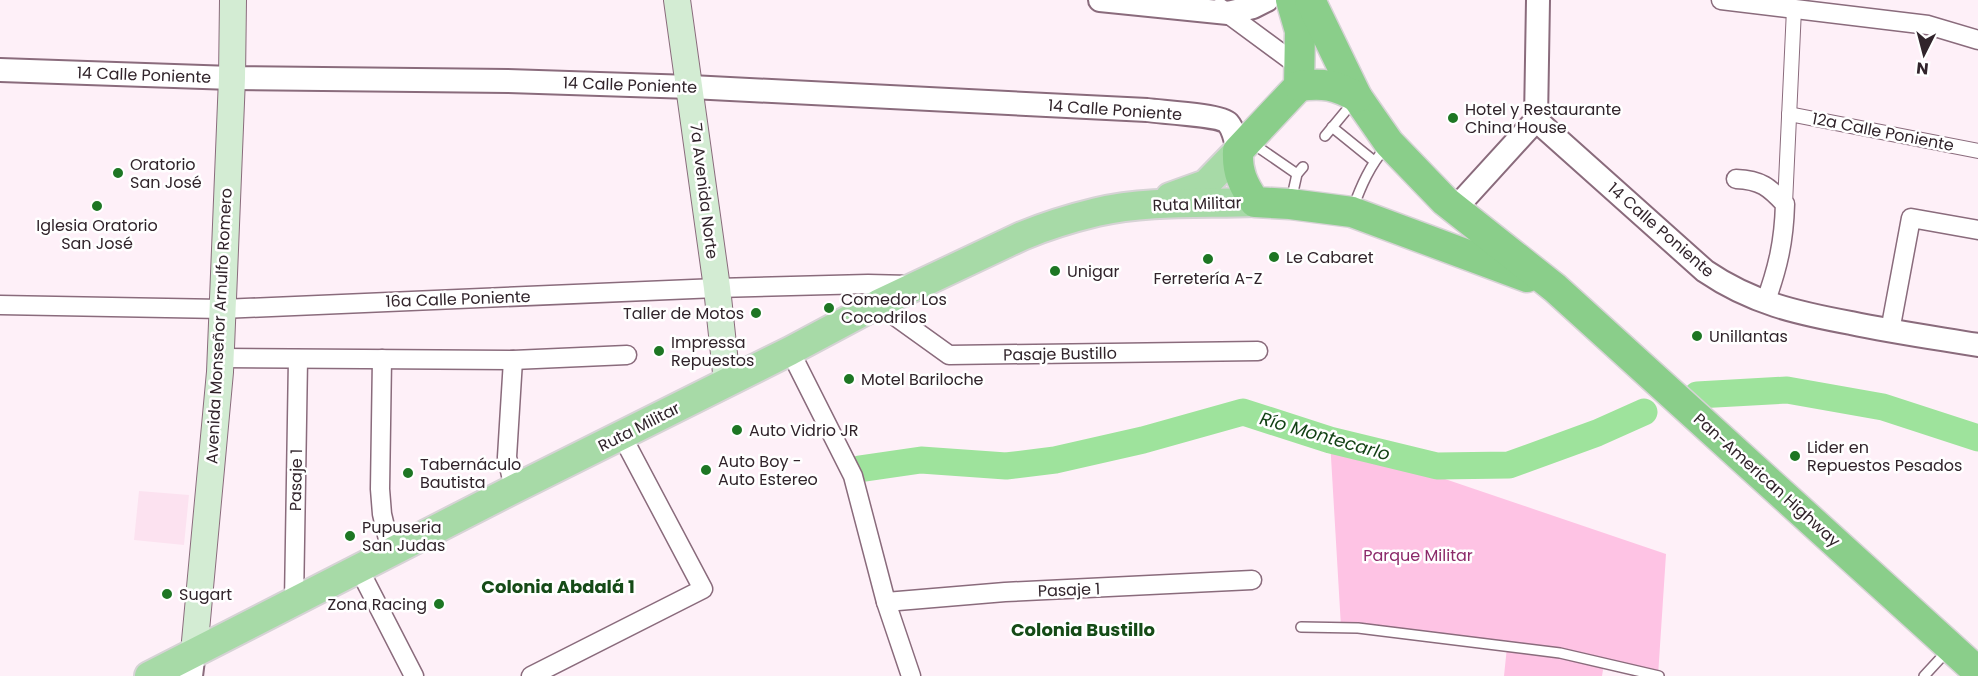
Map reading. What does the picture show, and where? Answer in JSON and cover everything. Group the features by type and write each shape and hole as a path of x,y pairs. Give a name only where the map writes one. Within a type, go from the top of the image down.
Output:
{"highway":[{"path":"1255,202 1240,177 1243,145 1300,77 1300,31 1291,0"},
{"name":"Pan-American Highway","path":"1310,0 1382,152 1555,288 1978,672"},
{"path":"1300,77 1337,86 1357,97"},
{"name":"Pan-American Highway","path":"1255,202 1352,212 1555,288"},
{"path":"1427,240 1454,210"}],"main road":[{"name":"Avenida Monseñor Arnulfo Romero","path":"193,664 220,358 232,78 233,0"},
{"name":"7a Avenida Norte","path":"677,0 691,87 727,382"},
{"name":"Ruta Militar","path":"1139,206 1206,184 1243,145"},
{"name":"Ruta Militar","path":"148,676 193,664 294,602 391,552 790,351 878,304 1045,227 1098,212 1139,206 1255,202"}],"street":[{"path":"1100,0 1228,14 1267,0"},
{"path":"1209,0 1300,77"},
{"path":"1454,210 1536,120 1538,0"},
{"path":"1721,0 1794,4 1928,26 1978,40"},
{"path":"1765,303 1778,269 1784,240 1794,4"},
{"name":"14 Calle Poniente","path":"0,70 232,78 508,81 691,87 1147,110 1211,117 1225,121 1243,145"},
{"name":"12a Calle Poniente","path":"1789,114 1978,151"},
{"name":"14 Calle Poniente","path":"1536,120 1705,271 1725,285 1792,312 1978,345"},
{"path":"1736,178 1752,179 1766,186 1785,204"},
{"path":"1890,331 1911,218 1978,230"},
{"name":"16a Calle Poniente","path":"0,305 222,309 717,288 868,284 916,286"},
{"name":"Pasaje Bustillo","path":"878,304 949,355 1258,351"},
{"path":"790,351 853,476 886,602 911,676"},
{"path":"220,358 513,360 627,355"},
{"name":"Pasaje 1","path":"294,602 298,359"},
{"path":"382,359 380,489 382,514 391,552"},
{"path":"513,360 507,457 514,489"},
{"path":"531,676 703,590 622,436"},
{"path":"359,569 414,676"},
{"name":"Pasaje 1","path":"886,602 1005,592 1252,580"}],"lane":[{"path":"1325,136 1357,97"},
{"path":"1332,127 1382,152 1359,191 1352,212"},
{"path":"1243,145 1300,171 1290,204"},
{"path":"1301,627 1358,628 1560,653 1659,676"},
{"path":"1924,676 1950,647"}],"shaded area":[{"path":"139,491 189,495 184,545 134,540"}],"green space":[{"name":"Parque Militar","path":"1330,440 1666,554 1658,676 1604,664 1602,676 1504,676 1507,647 1341,627"}],"waterway":[{"name":"Río Montecarlo","path":"1697,395 1787,390 1883,407 1978,438"},
{"name":"Río Montecarlo","path":"859,469 921,460 1006,466 1055,460 1143,440 1243,412 1330,440 1437,466 1509,465 1597,433 1644,412"}],"place":[{"name":"Hotel y Restaurante China House","path":"1453,118"},
{"name":"Oratorio San José","path":"118,173"},
{"name":"Iglesia Oratorio San José","path":"97,206"},
{"name":"Le Cabaret","path":"1274,257"},
{"name":"Ferretería A-Z","path":"1208,259"},
{"name":"Unigar","path":"1055,271"},
{"name":"Comedor Los Cocodrilos","path":"829,308"},
{"name":"Taller de Motos","path":"756,313"},
{"name":"Unillantas","path":"1697,336"},
{"name":"Impressa Repuestos","path":"659,351"},
{"name":"Motel Bariloche","path":"849,379"},
{"name":"Auto Vidrio JR","path":"737,430"},
{"name":"Lider en Repuestos Pesados","path":"1795,456"},
{"name":"Auto Boy - Auto Estereo","path":"706,470"},
{"name":"Tabernáculo Bautista","path":"408,473"},
{"name":"Pupuseria San Judas","path":"350,536"},
{"name":"Sugart","path":"167,594"},
{"name":"Zona Racing","path":"439,604"}],"district":[{"name":"Colonia Abdalá 1","path":"558,586"},
{"name":"Colonia Bustillo","path":"1083,629"}]}
